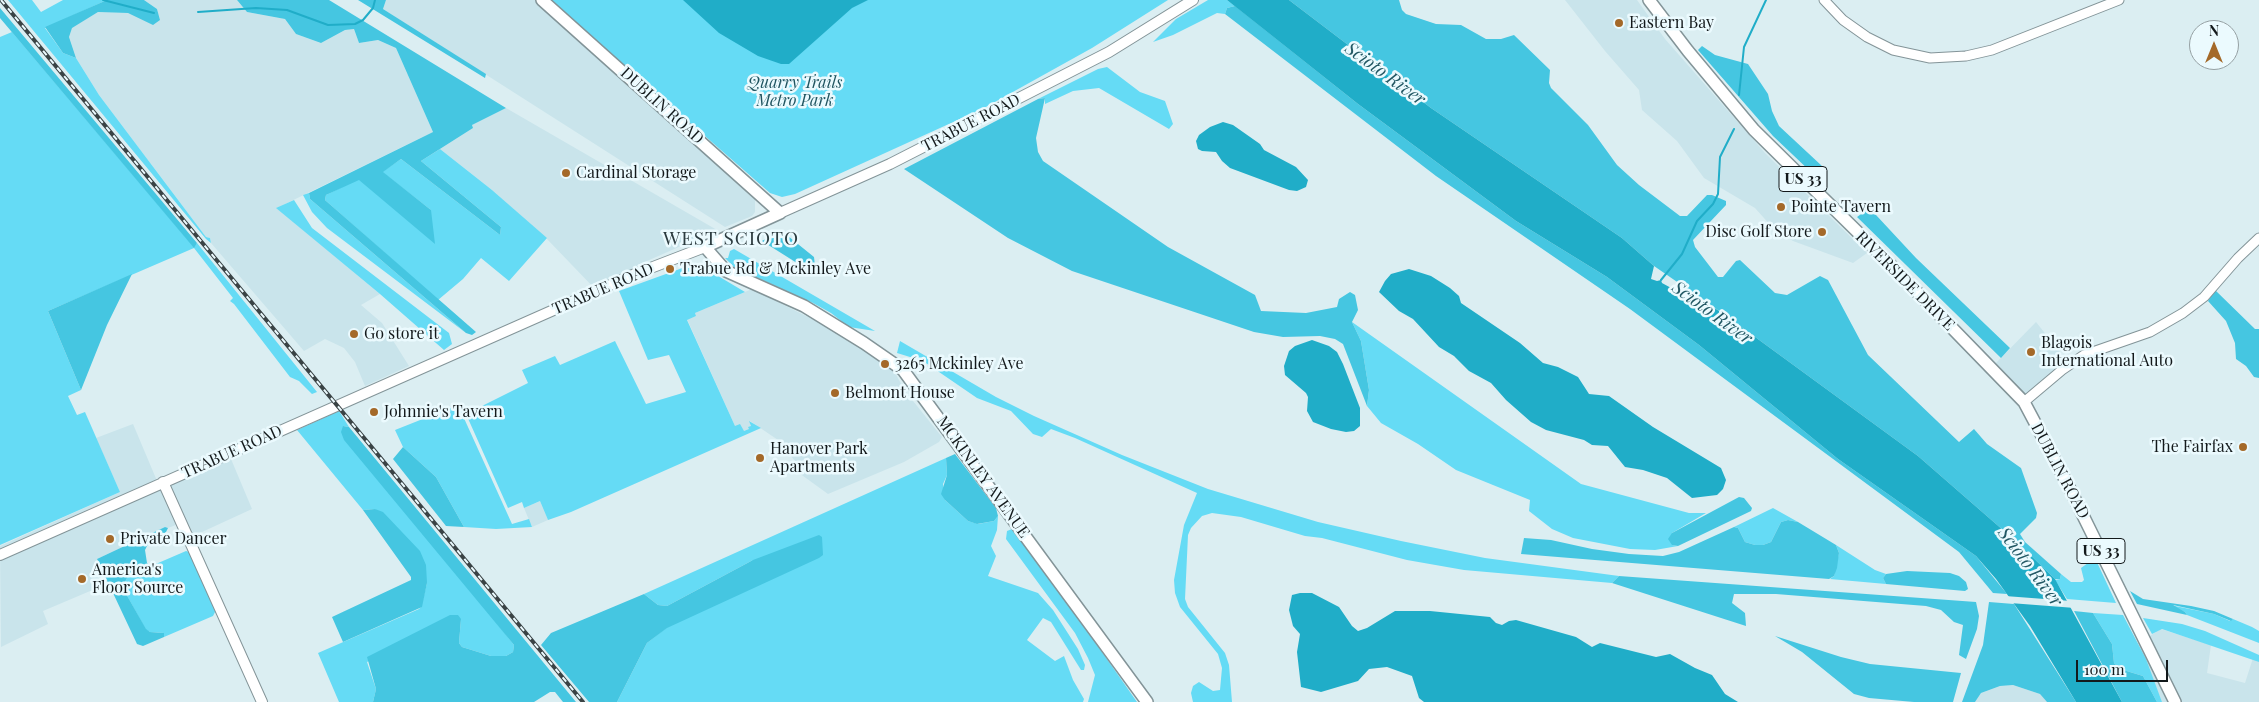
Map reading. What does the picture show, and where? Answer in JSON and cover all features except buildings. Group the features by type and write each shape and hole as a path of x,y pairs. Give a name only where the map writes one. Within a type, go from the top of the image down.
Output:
{"main road":[{"name":"DUBLIN ROAD","path":"542,0 780,213"},
{"name":"TRABUE ROAD","path":"0,554 636,274 705,247 833,191 971,124 1109,52 1193,0"},
{"name":"RIVERSIDE DRIVE","path":"1649,0 1688,51 1754,130 1882,256 2024,402"},
{"name":"MCKINLEY AVENUE","path":"705,247 726,271 804,306 864,343 903,370 942,420 1147,702"},
{"name":"DUBLIN ROAD","path":"2024,402 2067,483 2175,702"},
{"path":"163,482 262,702"}],"street":[{"path":"1824,0 1855,30 1880,44 1915,56 1937,58 1966,56 1992,50 2119,0"},
{"path":"2024,402 2062,370 2084,355 2150,332 2183,314 2204,297 2238,258 2259,238"}],"shaded area":[{"path":"107,0 144,0 157,9 160,20 153,25 128,13 98,12 72,28 69,37 76,58 63,53 45,27"},
{"path":"144,0 237,0 247,12 285,19 296,34 321,43 345,30 354,29 359,43 378,40 396,48 433,132 277,208 380,294 361,305 382,323 409,366 365,386 355,362 344,348 325,339 304,351 211,243 210,238 206,237 99,95 76,58 69,37 72,27 98,12 128,13 160,20 157,9"},
{"path":"237,0 329,0 506,108 472,125 473,128 421,161 501,227 500,235 401,159 383,172 431,210 435,244 359,180 326,195 325,200 476,332 472,335 466,333 310,199 309,193 433,132 396,48 378,40 359,43 354,29 345,30 321,43 296,34 285,19 247,12"},
{"path":"358,0 386,0 383,9 486,74 485,78"},
{"path":"386,0 536,0 644,94 655,109 755,200 755,212 752,216 725,227 383,9"},
{"path":"1289,0 1399,0 1402,10 1406,14 1436,24 1461,25 1486,39 1501,39 1514,35 1550,70 1549,83 1551,88 1588,125 1617,165 1639,185 1680,216 1687,216 1707,195 1712,195 1726,201 1726,205 1693,240 1695,247 1718,277 1723,277 1736,261 1740,260 1775,293 1787,295 1820,276 1828,280 1868,355 1959,442 1974,429 1987,444 2021,468 2037,513 2036,518 2020,534 2025,542 2061,574 2060,579 2055,579 2019,544 1918,456 1725,315 1654,266 1622,238 1431,108"},
{"path":"1565,0 1637,0 1665,39 1765,153 1867,253 1853,263 1793,241 1772,227 1755,208 1704,178 1677,141 1642,110 1639,90"},
{"path":"1235,6 1358,104 1516,221 1607,277 1699,345 1838,459 1976,556 2007,594 1993,593 1959,552 1630,309 1436,176 1225,14 1227,8"},
{"path":"0,8 197,243 194,248 0,18"},
{"path":"1702,46 1715,55 1748,64 1768,94 1772,111 1779,126 1822,166 1812,173 1773,136 1698,50"},
{"path":"1045,98 1036,138 1038,152 1043,161 1168,247 1255,295 1261,311 1306,313 1337,307 1339,299 1350,292 1355,295 1358,310 1352,322 1361,341 1369,390 1367,406 1343,344 1335,339 1320,336 1283,337 1254,332 1072,271 1008,238 904,169 1038,99"},
{"path":"506,108 717,230 638,265 614,282 596,290 546,238 492,190 440,149 473,128 472,125"},
{"path":"1867,210 1876,215 1916,258 2010,348 2001,358 1857,217"},
{"path":"776,233 788,236 814,257 816,275 762,241"},
{"path":"132,274 107,325 81,390 48,311"},
{"path":"752,289 848,337 893,369 905,391 942,437 939,442 904,462 828,494 799,473 795,461 778,440 750,421 750,429 744,431 735,426 687,319 696,316 695,313"},
{"path":"2215,290 2255,329 2259,329 2259,378 2254,377 2246,366 2236,359 2235,343 2226,321 2208,301"},
{"path":"2036,322 2068,362 2023,399 1994,365"},
{"path":"133,424 160,488 231,459 252,509 189,538 181,523 168,528 165,527 97,559 109,583 43,611 48,624 1,647 0,546 120,492 96,438"},
{"path":"343,426 349,427 576,702 563,702 555,692 550,692 534,702 373,702 376,689 367,657 450,615 458,615 461,619 459,643 462,647 491,656 506,656 513,652 514,645 344,440 341,432"},
{"path":"403,447 436,477 464,527 446,526 393,459"},
{"path":"955,454 996,508 998,516 994,521 977,524 968,521 941,494 947,475 946,458"},
{"path":"1739,497 1744,498 1752,508 1751,511 1678,546 1672,545 1668,539 1672,533"},
{"path":"540,501 548,520 532,527 524,508"},
{"path":"375,509 383,512 420,551 426,565 427,583 422,607 343,642 332,617 411,580 411,577 363,510"},
{"path":"1788,520 1798,522 1836,545 1839,553 1834,576 1829,579 1521,554 1524,538 1551,540 1592,549 1629,554 1663,556 1679,552 1734,527 1738,528 1745,542 1763,545 1771,542 1781,522"},
{"path":"165,527 168,528 166,532 148,544 145,550 147,563 151,566 128,576 125,582 125,592 146,629 150,632 164,633 164,637 143,646 137,644 97,559"},
{"path":"819,535 822,537 823,555 819,558 667,628 647,643 617,702 589,702 541,645 551,633 644,594 658,605 667,606 753,560"},
{"path":"1907,571 1950,573 1959,576 1966,582 1968,589 1965,591 1886,584 1883,578 1886,574"},
{"path":"1619,576 1976,602 1979,616 1977,629 1966,659 1959,655 1963,625 1954,622 1941,610 1926,606 1776,594 1734,594 1732,603 1745,613 1746,626 1612,583"},
{"path":"2130,591 2143,599 2214,611 2233,619 2231,621 2214,614 2173,605 2187,615 2137,604"},
{"path":"1989,602 2014,604 2076,702 2047,702 2040,694 2013,685 2000,686 1981,693 1975,702 1962,702 1983,645"},
{"path":"2074,611 2093,613 2112,644 2114,663 2120,669 2143,676 2157,702 2122,702"},
{"path":"2161,629 2211,645 2207,673 2245,683 2253,658 2259,662 2259,702 2162,702 2138,643"},
{"path":"1775,636 1870,664 1961,673 1953,702 1914,702 1869,698 1854,694 1802,652"},
{"path":"2013,685 2040,694 2047,702 1975,702 1981,693 2000,686"}],"green space":[{"path":"8,0 32,0 41,12 63,0 107,0 45,28 63,53 76,58 99,95 206,237 210,238 211,243 206,239"},
{"name":"Quarry Trails Metro Park","path":"542,0 1168,0 1092,48 984,108 795,194 782,197 770,193 601,45"},
{"path":"1208,0 1227,0 1235,6 1227,8 1225,14 1217,13 1173,35 1153,42 1176,19"},
{"path":"12,32 194,247 197,243 317,392 312,394 299,381 290,377 230,301 233,298 194,248 48,311 81,390 68,396 77,415 85,412 120,492 0,545 0,37"},
{"path":"1107,67 1140,92 1165,101 1173,124 1169,129 1099,88 1073,91 1045,104 1045,98 1038,99 1098,69"},
{"path":"440,149 492,190 547,238 509,281 481,258 463,279 438,300 325,200 326,195 358,179 431,210 382,172 401,159 500,235 501,227 421,161"},
{"path":"309,193 310,199 466,333 327,228 312,212 303,195"},
{"path":"294,200 312,228 449,333 452,344 444,350 276,208"},
{"path":"734,249 875,331 849,327 831,313 813,303 734,267 725,258 728,258 730,251"},
{"path":"698,264 745,292 695,313 696,316 687,320 735,426 740,424 744,431 751,426 749,421 761,428 571,512 548,520 540,501 524,508 522,502 508,508 466,414 528,383 522,370 555,356 560,365 615,341 646,404 686,392 669,355 648,360 619,291"},
{"path":"1352,322 1581,484 1689,513 1706,513 1672,533 1672,545 1678,546 1655,550 1630,549 1573,538 1552,529 1529,511 1530,500 1456,470 1418,444 1381,423 1367,406 1369,390 1361,341"},
{"path":"900,341 996,397 1034,416 1122,455 1208,489 1318,522 1401,541 1485,558 1619,576 1612,583 1464,570 1407,560 1322,538 1305,536 1241,517 1212,513 1202,516 1191,528 1188,535 1185,599 1188,607 1225,653 1229,665 1232,702 1193,702 1191,693 1193,686 1199,682 1213,691 1220,690 1222,668 1218,654 1180,607 1175,593 1174,580 1184,525 1197,493 1051,429 1042,437 1033,434 1011,411 977,398 923,361 897,353"},
{"path":"458,405 512,524 529,519 532,527 496,529 464,527 436,477 403,447 395,430"},
{"path":"339,411 349,427 343,426 514,645 513,652 506,656 491,656 462,647 459,643 461,619 367,662 376,689 373,702 339,702 318,653 419,609 427,583 375,509 363,510 297,430"},
{"path":"946,458 947,475 943,484 945,500 968,521 978,524 994,521 998,516 997,530 991,546 996,556 988,576 1038,593 1053,610 1078,649 1085,665 1084,670 1081,670 1051,622 1043,618 1027,640 1055,661 1064,656 1073,680 1084,699 1083,702 617,702 647,643 753,560 667,606 658,605 644,594"},
{"path":"1773,508 1798,522 1788,520 1781,522 1771,542 1755,545 1745,542 1738,528 1734,527"},
{"path":"1016,529 1137,702 1088,702 1095,675 1088,658 1075,633 1006,539 1007,531"},
{"path":"1836,545 1875,570 1886,574 1883,578 1886,584 1830,579 1834,576 1839,553"},
{"path":"186,551 189,552 216,610 213,616 164,637 164,633 146,630 125,592 125,582 128,576"},
{"path":"2095,558 2116,603 2067,599 2055,580 2060,579 2061,574 2071,582 2082,582 2084,580 2081,568"},
{"path":"2170,605 2214,614 2230,621 2233,619 2252,627 2259,631 2259,643 2187,615 2185,612"},
{"path":"2093,613 2123,615 2146,659 2162,702 2157,702 2143,676 2120,669 2114,663 2112,644"},
{"path":"2143,618 2182,624 2205,631 2259,655 2259,662 2162,629 2152,634"}],"water":[{"path":"683,0 868,0 852,8 789,64 781,64 758,56 719,33"},
{"name":"Scioto River","path":"1227,0 1289,0 1431,108 1622,238 1654,266 1651,279 1661,280 1662,283 1673,289 1680,285 1725,315 1918,456 2019,544 2055,579 2122,702 2076,702 2030,626 1996,579 1976,556 1838,459 1699,345 1607,277 1516,221 1358,104"},
{"path":"1223,122 1233,125 1260,144 1264,150 1296,167 1308,180 1306,187 1297,191 1289,190 1230,168 1216,152 1198,149 1196,141 1199,135 1210,127"},
{"path":"1409,269 1431,276 1450,288 1459,296 1461,303 1520,343 1543,363 1558,367 1578,377 1589,394 1609,396 1653,427 1721,468 1726,480 1723,489 1717,495 1692,498 1667,478 1643,470 1625,467 1608,446 1592,445 1584,440 1546,430 1531,422 1506,400 1491,383 1469,371 1454,356 1439,347 1413,319 1399,311 1379,292 1391,274"},
{"path":"1312,340 1329,346 1337,352 1343,364 1360,408 1360,426 1354,431 1346,432 1331,429 1313,422 1307,411 1308,397 1306,393 1285,375 1284,366 1289,351 1295,346"},
{"path":"1312,593 1339,607 1352,626 1358,631 1367,628 1395,611 1430,611 1490,617 1496,623 1502,625 1516,620 1576,637 1592,647 1600,643 1656,657 1670,654 1712,675 1725,694 1738,702 1424,702 1419,698 1412,676 1387,667 1369,669 1358,681 1321,692 1301,687 1297,652 1300,634 1293,626 1289,610 1292,595"}],"pier":[{"path":"2005,596 2071,601 2075,608 2010,603"}],"waterway":[{"path":"103,0 154,13"},
{"path":"198,12 256,8 287,10 328,25 355,24 363,20 373,8 375,0"},
{"path":"1739,95 1744,47 1766,0"},
{"path":"1661,280 1682,254 1697,221 1713,204 1718,194 1720,157 1734,129"}],"railway":[{"path":"1,0 583,702"}],"place":[{"name":"Eastern Bay","path":"1619,23"},
{"name":"Cardinal Storage","path":"566,173"},
{"name":"Pointe Tavern","path":"1781,207"},
{"name":"Disc Golf Store","path":"1822,232"},
{"name":"Trabue Rd & Mckinley Ave","path":"670,269"},
{"name":"Go store it","path":"354,334"},
{"name":"Blagois International Auto","path":"2031,352"},
{"name":"3265 Mckinley Ave","path":"885,364"},
{"name":"Belmont House","path":"835,393"},
{"name":"Johnnie's Tavern","path":"374,412"},
{"name":"The Fairfax","path":"2243,447"},
{"name":"Hanover Park Apartments","path":"760,458"},
{"name":"Private Dancer","path":"110,539"},
{"name":"America's Floor Source","path":"82,579"}],"district":[{"name":"WEST SCIOTO","path":"731,239"}]}
